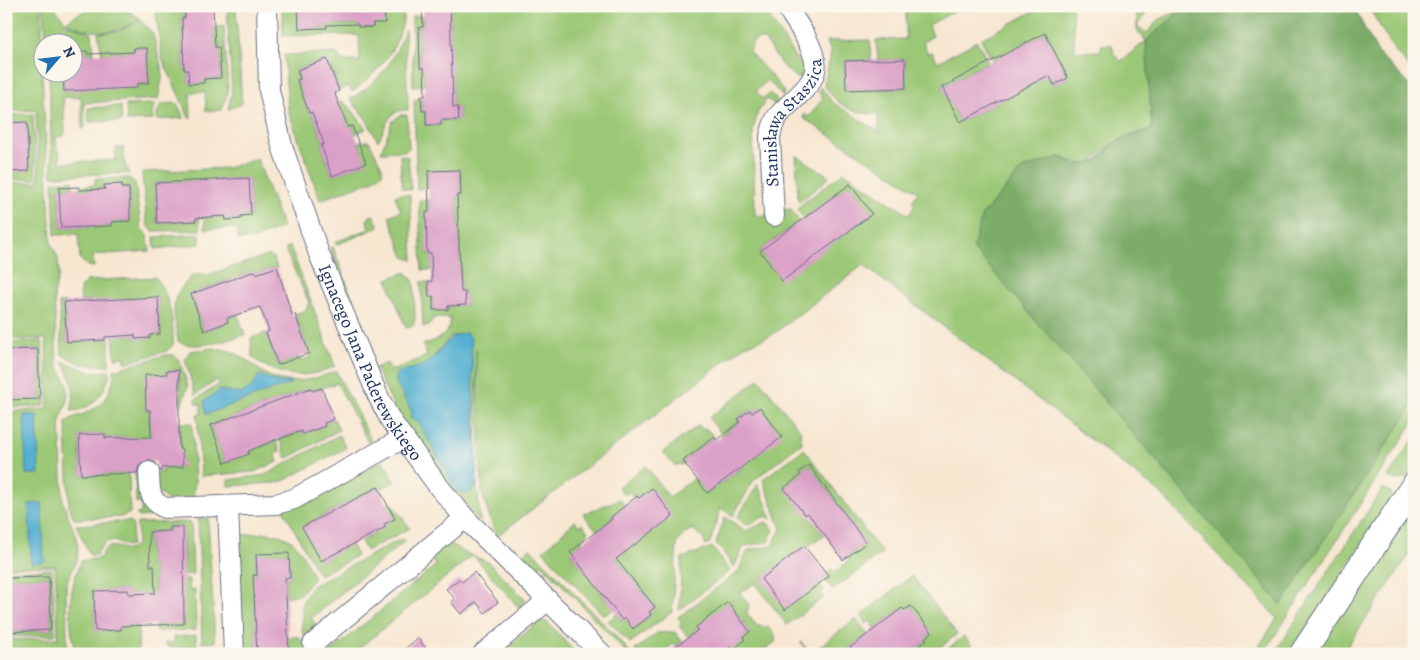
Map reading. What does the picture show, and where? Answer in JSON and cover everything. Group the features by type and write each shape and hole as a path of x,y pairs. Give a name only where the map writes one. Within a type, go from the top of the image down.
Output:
{"main road":[{"path":"1302,654 1414,486"}],"street":[{"name":"Ignacego Jana Paderewskiego","path":"267,6 269,90 288,164 303,211 378,396 402,439 465,518 602,654"},
{"name":"Stanisława Staszica","path":"774,216 770,137 772,125 779,115 809,84 816,63 811,48 786,6"},
{"path":"149,472 150,496 156,504 165,508 276,504 294,499 402,439"},
{"path":"228,506 234,654"},
{"path":"312,644 465,518"},
{"path":"483,654 548,600"}],"green space":[{"path":"6,6 42,6 42,32 32,32 32,82 43,82 51,243 58,258 59,275 54,293 57,364 67,383 68,391 67,403 60,420 63,502 76,537 78,549 77,559 66,584 67,644 71,654 10,654 9,640 58,638 55,566 6,567 6,412 48,409 46,339 6,339 6,183 39,182 36,110 6,111"},
{"path":"44,6 53,6 66,22 58,32 45,32"},
{"path":"155,6 185,6 185,18 182,18 184,70 188,70 189,83 204,79 221,78 219,47 215,47 214,28 224,26 228,91 222,110 206,111 205,92 190,93 191,118 189,118 162,58"},
{"path":"282,6 298,6 300,29 326,28 326,25 358,24 358,27 372,27 384,6 404,6 400,32 395,44 381,66 352,92 349,86 339,90 327,59 297,70 300,79 297,80 309,113 312,112 324,144 321,145 332,176 365,163 358,142 369,141 382,167 382,173 372,181 320,200 288,110 284,55 336,53 343,61 360,61 359,35 283,36"},
{"path":"454,6 763,6 799,64 809,58 806,77 796,78 780,63 765,40 758,39 753,42 749,52 774,78 784,93 783,97 768,80 756,91 762,99 770,93 780,103 777,106 767,99 758,112 753,130 755,216 791,209 799,221 760,251 782,280 872,214 850,184 804,218 797,210 798,207 844,172 909,215 915,205 912,202 918,192 803,118 804,114 809,117 823,98 818,91 821,87 832,102 879,132 878,114 869,114 846,107 824,85 831,53 827,41 870,40 871,60 845,61 846,90 906,88 905,59 878,60 876,40 906,39 906,9 904,6 964,6 929,25 933,36 923,42 928,54 932,52 938,62 977,41 988,62 942,87 960,122 1049,75 1054,85 1068,78 1045,33 993,62 981,39 1044,6 1072,6 1075,52 1101,51 1101,45 1112,45 1114,54 1121,61 1146,41 1152,129 1114,143 1090,162 1079,163 1059,157 1281,605 1414,403 1414,421 1263,654 1254,654 1277,618 1158,491 863,265 772,335 743,347 496,537 482,493 476,348 477,475 471,339 467,333 450,337 430,361 420,367 403,371 396,382 412,412 412,419 417,420 475,488 477,483 480,522 453,491 398,414 375,368 387,363 391,371 427,356 423,345 438,339 446,333 450,324 450,318 433,318 429,325 423,327 421,282 428,282 429,296 433,296 433,310 448,310 448,306 466,305 465,292 461,292 457,195 461,195 460,170 428,171 428,188 417,189 414,100 421,99 422,111 425,111 426,125 441,125 441,120 459,120 458,107 453,107 450,10 454,10"},
{"path":"1136,6 1148,6 1146,13 1137,26 1147,33 1158,20 1174,13 1178,6 1186,6 1146,41 1137,30"},
{"path":"1186,6 1353,6 1378,53 1414,89 1414,403 1281,605 973,248 982,215 1022,169 1059,157 1077,165 1096,161 1115,142 1152,129 1146,41"},
{"path":"1368,6 1414,6 1414,72 1394,50"},
{"path":"103,7 121,9 140,18 123,28 104,32 85,29 66,22 84,11"},
{"path":"236,9 242,104 228,109 232,92 227,10"},
{"path":"412,16 422,16 422,27 419,28 420,68 424,68 425,85 413,86"},
{"path":"140,20 153,34 163,74 158,99 84,103 85,128 82,129 81,97 63,97 65,133 63,136 56,137 57,151 59,151 61,163 116,160 116,148 123,147 125,165 130,173 52,176 49,82 64,82 64,91 149,83 147,48 134,48 134,52 102,54 98,33 120,31"},
{"path":"67,24 92,33 94,54 88,55 87,51 82,51 82,32 61,32"},
{"path":"405,30 408,110 396,112 388,120 378,141 366,119 350,99 369,86 384,70 396,52"},
{"path":"342,101 353,111 366,129 355,134 352,126 348,127 339,105 336,103"},
{"path":"177,103 184,118 157,120 161,104"},
{"path":"156,104 152,112 153,120 127,121 126,105"},
{"path":"121,106 122,121 89,122 88,108"},
{"path":"33,114 36,179 6,180 6,172 29,170 27,122 6,123 6,115"},
{"path":"400,115 407,115 409,148 406,151 381,152 392,122"},
{"path":"400,155 408,157 411,190 402,188"},
{"path":"796,155 830,177 799,202 798,201"},
{"path":"257,159 283,227 254,239 238,240 237,228 205,229 204,217 225,216 226,220 240,219 241,216 251,215 249,178 211,180 211,184 200,184 199,181 155,183 157,223 196,221 196,218 199,218 200,230 153,231 147,225 142,173 227,168"},
{"path":"130,178 135,183 141,228 147,235 150,251 93,255 94,267 87,266 80,259 78,234 55,235 53,182 73,180 73,187 59,188 61,228 112,226 112,222 130,221 129,188 122,188 122,184 104,186 105,189 79,192 79,187 95,185 95,179"},
{"path":"401,194 410,195 413,260 404,257 389,216 401,211 395,196"},
{"path":"419,200 429,200 429,212 426,213 426,221 430,221 427,253 431,253 432,270 422,270"},
{"path":"371,215 374,216 379,227 336,245 335,242 369,229 367,220"},
{"path":"200,234 200,244 155,249 154,237"},
{"path":"290,246 335,366 313,374 292,375 281,373 252,357 251,338 266,333 278,365 298,357 300,361 310,357 295,314 306,310 309,302 286,252 286,248"},
{"path":"333,247 369,342 365,343 330,248"},
{"path":"269,255 273,258 277,267 256,274 255,271 240,276 233,283 231,279 191,294 204,331 228,322 227,318 238,315 245,335 221,342 200,345 183,344 178,341 174,305 179,292 193,275 208,275"},
{"path":"406,272 414,282 415,319 413,326 406,328 387,279"},
{"path":"155,277 168,301 173,327 173,345 167,351 125,363 125,357 115,358 113,336 135,335 135,339 150,338 150,335 160,334 158,297 129,302 129,299 91,304 91,300 81,301 80,288 87,281"},
{"path":"64,302 67,342 105,340 105,337 109,337 109,366 81,364 62,355 59,303"},
{"path":"42,341 45,406 6,408 6,400 40,398 38,349 6,350 6,343"},
{"path":"213,348 229,351 241,356 264,373 281,380 300,381 336,371 371,440 368,442 337,383 312,391 311,388 211,425 225,463 276,440 280,451 275,453 278,462 254,472 201,476 197,415 201,414 201,404 196,404 195,400 220,384 217,380 195,395 185,359 190,351","holes":["259,375 277,382 290,382 206,414 220,390 241,394 253,386"]},
{"path":"166,355 174,355 179,360 188,386 181,406 179,370 167,371 146,410 150,410 151,438 105,438 105,434 79,435 81,475 129,473 130,513 121,517 74,519 69,506 66,422 71,418 94,409 104,400 114,377 114,370"},
{"path":"62,361 91,372 110,371 106,386 98,398 86,407 71,411 72,385 69,373"},
{"path":"759,379 800,430 802,443 754,480 733,516 721,508 710,543 705,545 704,539 693,529 685,533 677,543 672,612 630,643 608,621 617,614 622,620 625,618 634,629 651,615 649,612 655,607 614,556 626,552 638,542 639,498 637,496 634,498 629,492 624,495 618,487 646,466 669,497 695,478 708,493 743,467 740,463 774,426 760,407 752,413 750,410 738,419 740,422 722,435 709,418"},
{"path":"334,419 339,430 288,458 286,457 280,439 302,431 303,434 325,426 324,423"},
{"path":"179,423 192,423 195,482 193,499 167,500 155,489 155,481 139,481 140,501 155,516 139,517 136,514 141,513 141,503 136,503 135,473 162,472 162,468 182,467"},
{"path":"699,425 703,430 706,428 714,437 683,461 685,464 674,465 663,452"},
{"path":"339,435 346,448 285,480 276,483 228,486 228,480 265,475"},
{"path":"1414,438 1413,461 1409,474 1404,478 1397,479 1388,477"},
{"path":"804,449 882,553 833,590 822,577 832,569 835,572 850,560 847,557 866,543 809,465 800,472 801,475 784,488 824,535 761,579 819,584 824,590 821,593 824,597 787,625 755,583 740,593 749,605 747,614 757,626 768,627 775,635 775,642 759,654 721,654 750,632 728,602 706,623 704,621 696,627 698,630 688,637 679,626 682,623 678,617 738,572 748,550 772,546 781,529 763,479"},
{"path":"383,461 395,481 379,490 378,487 303,526 321,561 344,549 350,542 357,556 319,575 283,509"},
{"path":"758,484 772,519 766,516 746,525 737,518"},
{"path":"1383,488 1391,492 1392,499 1290,654 1274,654"},
{"path":"620,499 627,508 611,516 612,519 597,531 583,514"},
{"path":"391,503 410,528 366,551 359,537 366,538 385,527 384,524 394,519 387,504"},
{"path":"1414,511 1414,548 1342,654 1314,654 1410,512"},
{"path":"725,517 746,531 766,522 774,529 768,542 744,546 734,567 716,543"},
{"path":"208,518 215,642 202,643 198,519"},
{"path":"130,521 133,526 131,545 113,541 106,542 96,555 90,555 76,525"},
{"path":"575,521 579,526 582,524 589,533 581,539 583,542 570,552 588,576 604,591 601,593 607,602 610,600 616,607 604,616 543,551"},
{"path":"191,522 193,574 184,575 183,527 170,527 170,531 149,532 150,566 154,566 155,595 128,594 127,590 94,592 95,631 120,630 121,626 139,626 138,649 135,654 77,654 70,619 70,607 73,583 81,561 100,558 106,549 112,546 129,550 133,548 137,539 137,523"},
{"path":"267,533 278,535 293,542 298,547 314,578 300,594 286,597 285,578 290,578 289,553 256,555 257,575 254,575 257,654 241,654 237,535"},
{"path":"401,539 405,541 311,618 319,629 308,638 302,632 302,603 312,586"},
{"path":"448,541 461,551 472,556 352,654 328,654 436,565 428,556"},
{"path":"712,547 730,571 679,610 682,558"},
{"path":"530,548 616,636 631,654 628,654 542,564 536,570 525,560 525,553"},
{"path":"474,556 488,562 523,597 525,600 519,608"},
{"path":"52,569 55,635 6,637 6,632 51,630 49,577 6,578 6,571"},
{"path":"912,576 957,634 932,654 907,654 926,641 925,638 931,632 911,606 905,611 902,608 875,628 870,621 866,624 860,616"},
{"path":"189,579 189,590 195,590 196,630 155,631 156,625 173,624 182,580"},
{"path":"856,619 869,637 860,640 842,654 810,654"},
{"path":"539,621 547,622 577,654 500,654"},
{"path":"675,632 682,641 676,646 673,644 660,654 637,654 635,650 657,633"},
{"path":"196,635 197,647 169,648 164,643 174,643 174,637"},
{"path":"964,636 974,649 968,654 941,654"},
{"path":"288,637 299,637 314,654 289,654"},
{"path":"801,642 810,654 807,654"}],"water":[{"path":"467,333 471,339 477,483 471,492 464,493 457,491 418,421 412,419 410,415 412,412 396,382 396,374 426,364 450,339"},
{"path":"259,375 277,382 292,383 206,414 204,401 221,390 241,394 253,386"},
{"path":"24,415 37,415 39,474 26,474"},
{"path":"42,503 44,562 31,563 29,504"}],"building":[{"path":"185,6 213,6 215,47 219,47 221,78 204,79 204,83 189,84 188,70 184,70 182,18 185,18"},
{"path":"298,6 384,6 385,23 373,23 373,27 358,27 358,24 326,25 327,28 299,29"},
{"path":"422,6 450,6 453,107 458,107 459,120 441,120 441,125 426,125 426,111 422,111 421,96 425,96 424,68 420,68 419,27 423,27"},
{"path":"1045,33 1068,78 1054,85 1049,75 960,122 942,87"},
{"path":"134,48 147,48 149,83 137,84 137,88 64,91 64,82 82,82 82,51 87,51 88,54 134,52"},
{"path":"327,59 339,91 335,93 336,97 348,127 352,126 366,163 332,176 321,145 324,144 312,112 309,113 297,80 300,79 297,70"},
{"path":"905,59 906,88 846,90 845,61"},
{"path":"27,122 29,171 6,172 6,123"},
{"path":"460,170 461,195 457,195 461,292 465,292 466,305 448,306 448,310 433,310 433,296 429,297 428,282 432,281 431,253 427,253 428,171"},
{"path":"249,178 251,215 241,216 241,219 226,220 225,216 196,218 196,221 157,223 155,183"},
{"path":"122,184 122,188 129,188 130,221 112,222 112,226 61,228 59,188 79,187 79,190 105,189 104,185"},
{"path":"850,184 872,214 782,281 760,251"},
{"path":"277,267 292,315 295,314 309,353 278,365 266,333 269,331 260,307 227,318 228,322 204,331 191,294 255,271 256,274"},
{"path":"158,297 160,334 150,335 150,338 135,339 135,335 105,337 105,340 67,342 64,302"},
{"path":"38,349 40,399 6,400 6,350"},
{"path":"179,370 179,449 182,449 183,467 162,468 161,472 155,462 148,460 139,466 137,473 81,475 79,435 105,434 105,438 151,437 150,410 146,410 145,375 167,374 166,371"},
{"path":"311,388 312,391 322,388 334,419 324,423 325,426 303,434 302,431 276,440 248,451 249,454 225,463 211,425"},
{"path":"760,407 782,437 707,493 683,461 714,437 716,440 740,422 738,419 750,410 752,413"},
{"path":"809,465 866,543 843,560 808,513 805,515 784,488 801,475 799,472"},
{"path":"378,487 395,519 384,524 386,527 321,561 302,527"},
{"path":"652,488 673,516 616,559 655,607 649,612 651,615 633,629 625,618 622,620 570,552 612,519 611,517 637,496 639,498"},
{"path":"170,527 183,527 184,624 121,626 121,630 95,631 94,591 128,590 128,594 155,593 154,566 150,566 149,532 170,531"},
{"path":"804,546 829,576 785,610 761,579"},
{"path":"289,553 290,578 285,578 289,654 257,654 253,575 257,575 256,554"},
{"path":"474,572 498,602 485,613 476,602 461,614 451,602 455,599 446,589 459,579 462,582"},
{"path":"49,577 51,630 6,632 6,578"},
{"path":"728,602 750,632 743,637 745,640 732,650 730,647 721,654 666,654 698,630 696,627"},
{"path":"911,606 932,632 925,638 927,640 909,654 842,654 902,608 904,610"},
{"path":"418,638 430,654 399,654"}]}
